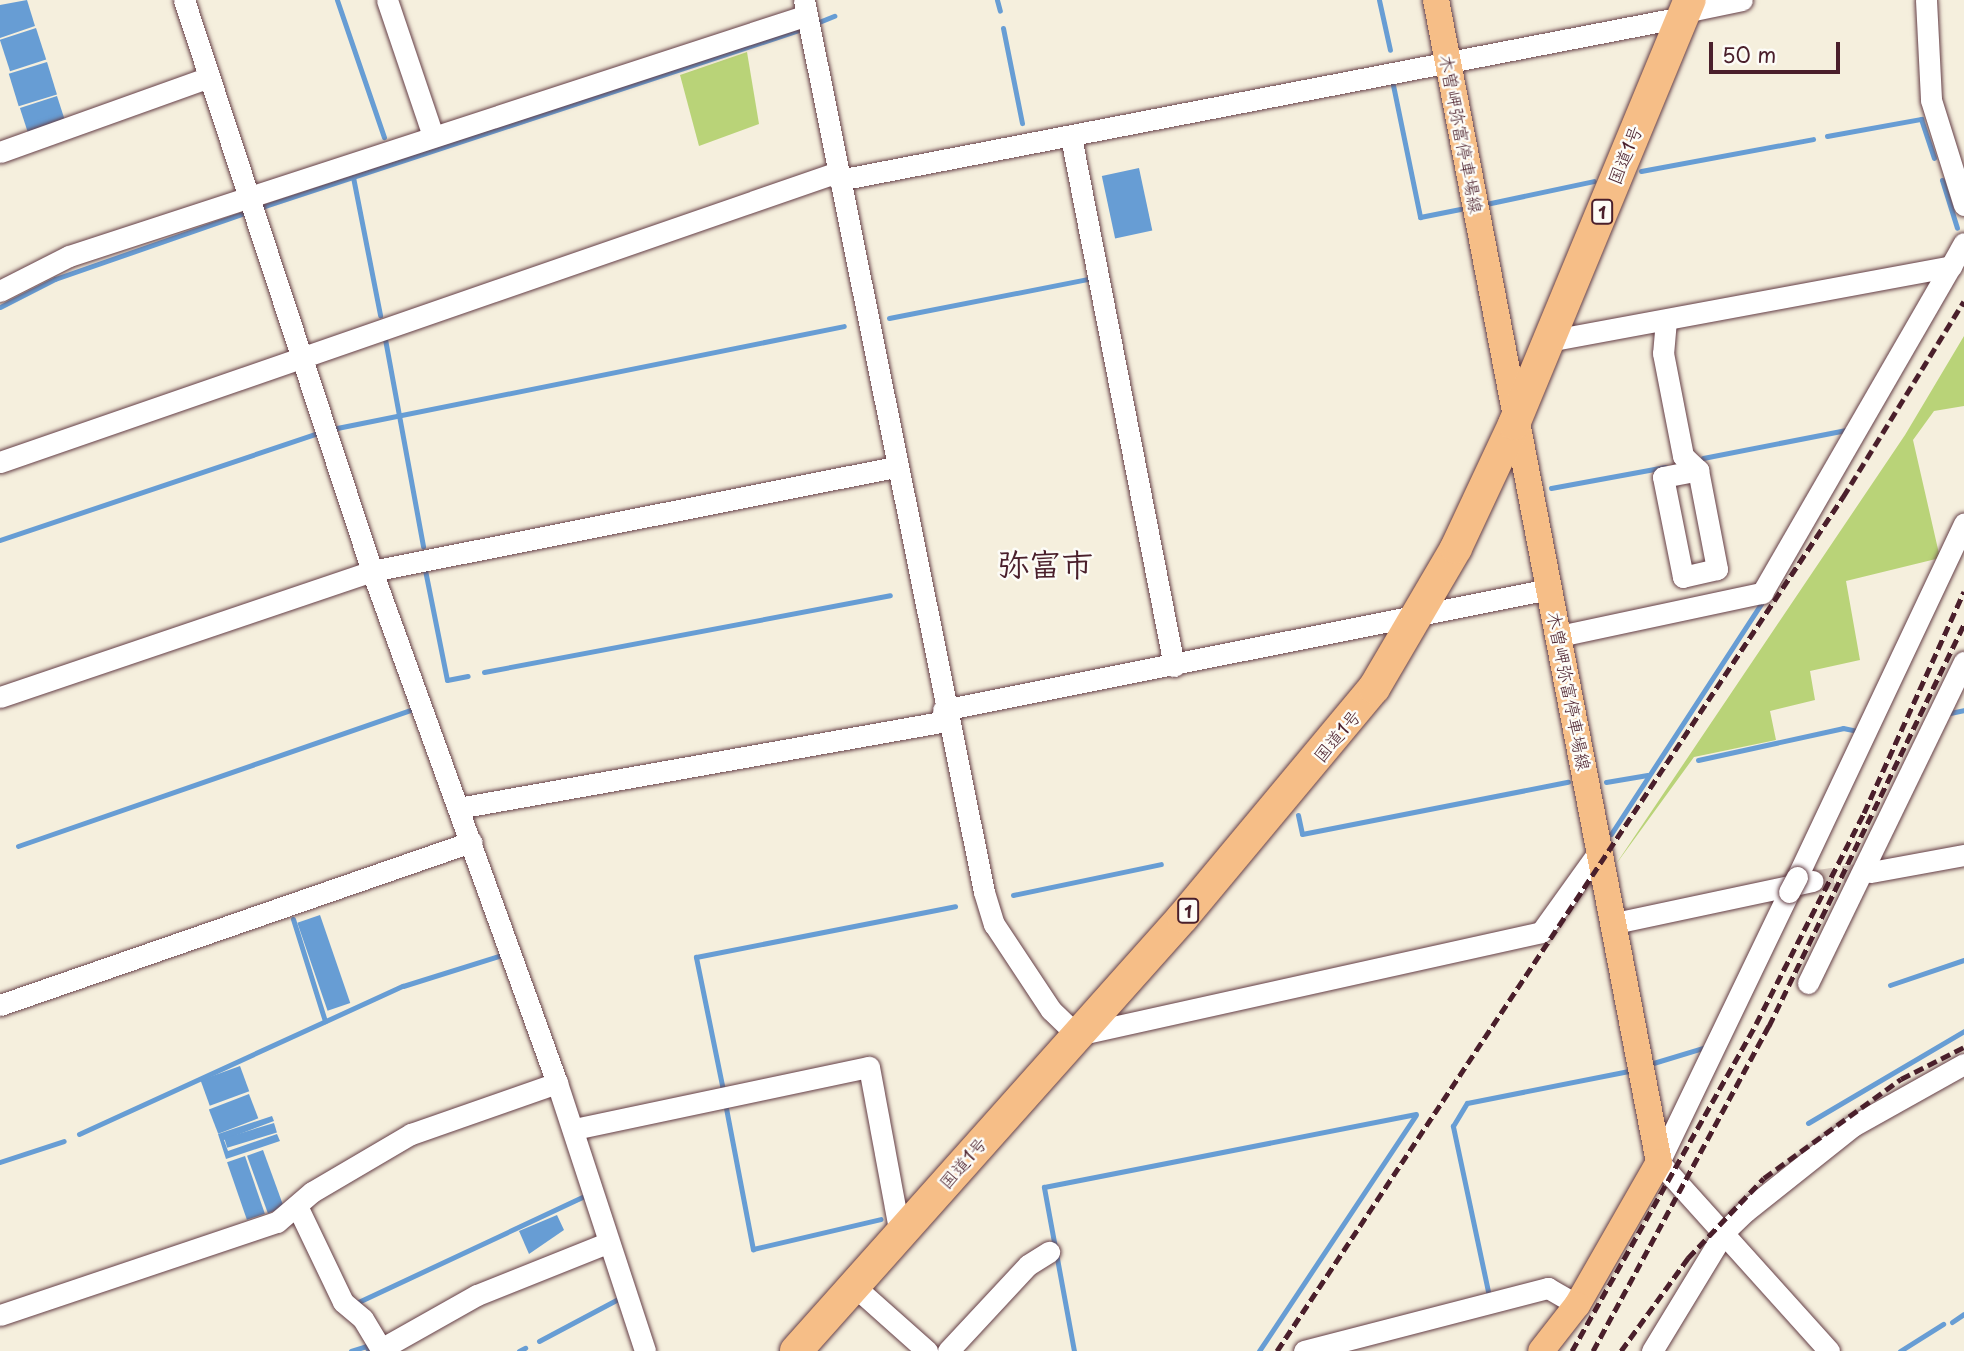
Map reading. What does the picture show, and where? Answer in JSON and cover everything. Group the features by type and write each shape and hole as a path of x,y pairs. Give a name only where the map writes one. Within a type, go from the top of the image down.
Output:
{"highway":[{"name":"国道1号","path":"796,1351 1077,1035 1353,718 1418,616 1514,424 1686,10"}],"main road":[{"name":"木曽岬弥富停車場線","path":"1436,0 1514,424 1559,636 1659,1162"},
{"path":"1541,1351 1577,1305 1659,1162"}],"street":[{"path":"184,0 372,571 574,1129 607,1243 645,1351"},
{"path":"387,0 433,136"},
{"path":"0,462 301,357 839,176 1071,137 1742,0"},
{"path":"1926,0 1931,100 1964,205"},
{"path":"0,291 69,256 252,205 433,136 808,17 944,715 994,924 1032,989 1077,1035 1541,932 1600,849"},
{"path":"0,152 209,77"},
{"path":"1071,137 1174,666"},
{"path":"1559,636 1762,593 1872,413 1964,243"},
{"path":"1548,341 1951,266"},
{"path":"1666,320 1663,353 1684,456 1698,470 1717,569 1683,577 1663,477 1698,470"},
{"path":"0,697 372,571 895,467"},
{"path":"1829,1351 1725,1231 1659,1162 1799,880 1964,523"},
{"path":"458,808 944,715 1549,589"},
{"path":"1808,983 1964,662"},
{"path":"0,1005 472,842"},
{"path":"1871,872 1964,855"},
{"path":"1615,923 1799,880"},
{"path":"1652,1351 1725,1231 1853,1126 1964,1064"},
{"path":"574,1129 869,1067 900,1234"},
{"path":"0,1315 277,1222 298,1208 312,1192 411,1134 557,1083"},
{"path":"298,1208 343,1302 363,1319 381,1349 477,1295 607,1243"},
{"path":"948,1351 1028,1265 1049,1252"},
{"path":"854,1286 927,1351"},
{"path":"1305,1351 1548,1288 1577,1305"}],"green space":[{"path":"747,52 759,124 699,146 680,75"},
{"path":"1964,336 1964,406 1934,411 1913,440 1940,558 1846,581 1860,660 1810,671 1815,700 1770,711 1776,740 1694,757 1614,867 1905,435"}],"water":[{"path":"27,0 35,26 0,38 0,5"},
{"path":"36,28 46,59 10,71 0,40"},
{"path":"47,62 57,95 19,106 9,74"},
{"path":"57,96 65,121 28,133 20,108"},
{"path":"1139,168 1152,231 1115,239 1102,176"},
{"path":"320,915 350,1003 328,1011 297,923"},
{"path":"240,1066 249,1091 210,1106 201,1080"},
{"path":"249,1094 258,1118 218,1134 209,1109"},
{"path":"272,1116 274,1121 224,1140 228,1151 277,1134 280,1141 226,1159 218,1134"},
{"path":"274,1123 277,1133 227,1148 224,1138"},
{"path":"263,1150 284,1207 268,1213 247,1156"},
{"path":"245,1156 265,1214 247,1220 227,1162"},
{"path":"557,1215 564,1230 529,1254 519,1231"}],"waterway":[{"path":"337,0 384,137"},
{"path":"997,0 1000,11"},
{"path":"1379,0 1390,50"},
{"path":"814,24 834,16"},
{"path":"259,208 805,28"},
{"path":"1003,28 1022,123"},
{"path":"1393,85 1420,217 1460,209"},
{"path":"1827,136 1921,119 1934,158"},
{"path":"1641,171 1813,139"},
{"path":"353,177 380,315"},
{"path":"1942,180 1957,228"},
{"path":"1486,204 1594,181"},
{"path":"0,307 55,279 250,211"},
{"path":"889,318 1092,278"},
{"path":"332,429 844,326"},
{"path":"385,339 423,547"},
{"path":"1703,458 1851,429"},
{"path":"0,540 321,432"},
{"path":"1551,488 1665,467"},
{"path":"425,570 447,680 468,676"},
{"path":"484,672 890,595"},
{"path":"1611,834 1764,599"},
{"path":"18,846 413,709"},
{"path":"1950,713 1964,710"},
{"path":"1698,760 1843,728 1857,731"},
{"path":"1606,782 1647,775"},
{"path":"1298,815 1302,834 1568,782"},
{"path":"1013,895 1161,864"},
{"path":"723,1090 696,957 955,906"},
{"path":"293,919 325,1021"},
{"path":"79,1134 403,986 502,955"},
{"path":"1890,985 1964,960"},
{"path":"1808,1123 1964,1031"},
{"path":"1650,1064 1706,1047"},
{"path":"1489,1296 1453,1126 1467,1103 1634,1070"},
{"path":"726,1108 753,1249 881,1219"},
{"path":"1074,1351 1044,1187 1416,1114"},
{"path":"1259,1351 1416,1115"},
{"path":"0,1162 64,1141"},
{"path":"354,1304 582,1197"},
{"path":"539,1341 618,1299"},
{"path":"1952,1322 1964,1314"},
{"path":"1900,1351 1943,1324"},
{"path":"351,1351 366,1346 369,1351"},
{"path":"519,1351 525,1348"}],"tunnel":[{"path":"1813,881 1871,872"}],"railway":[{"path":"1277,1351 1843,497 1964,301"},
{"path":"1572,1351 1756,1024 1864,813 1964,592"},
{"path":"1593,1351 1769,1026 1964,624"},
{"path":"1621,1351 1688,1258 1764,1178 1901,1079 1964,1047"}],"district":[{"name":"弥富市","path":"1045,563"}]}
